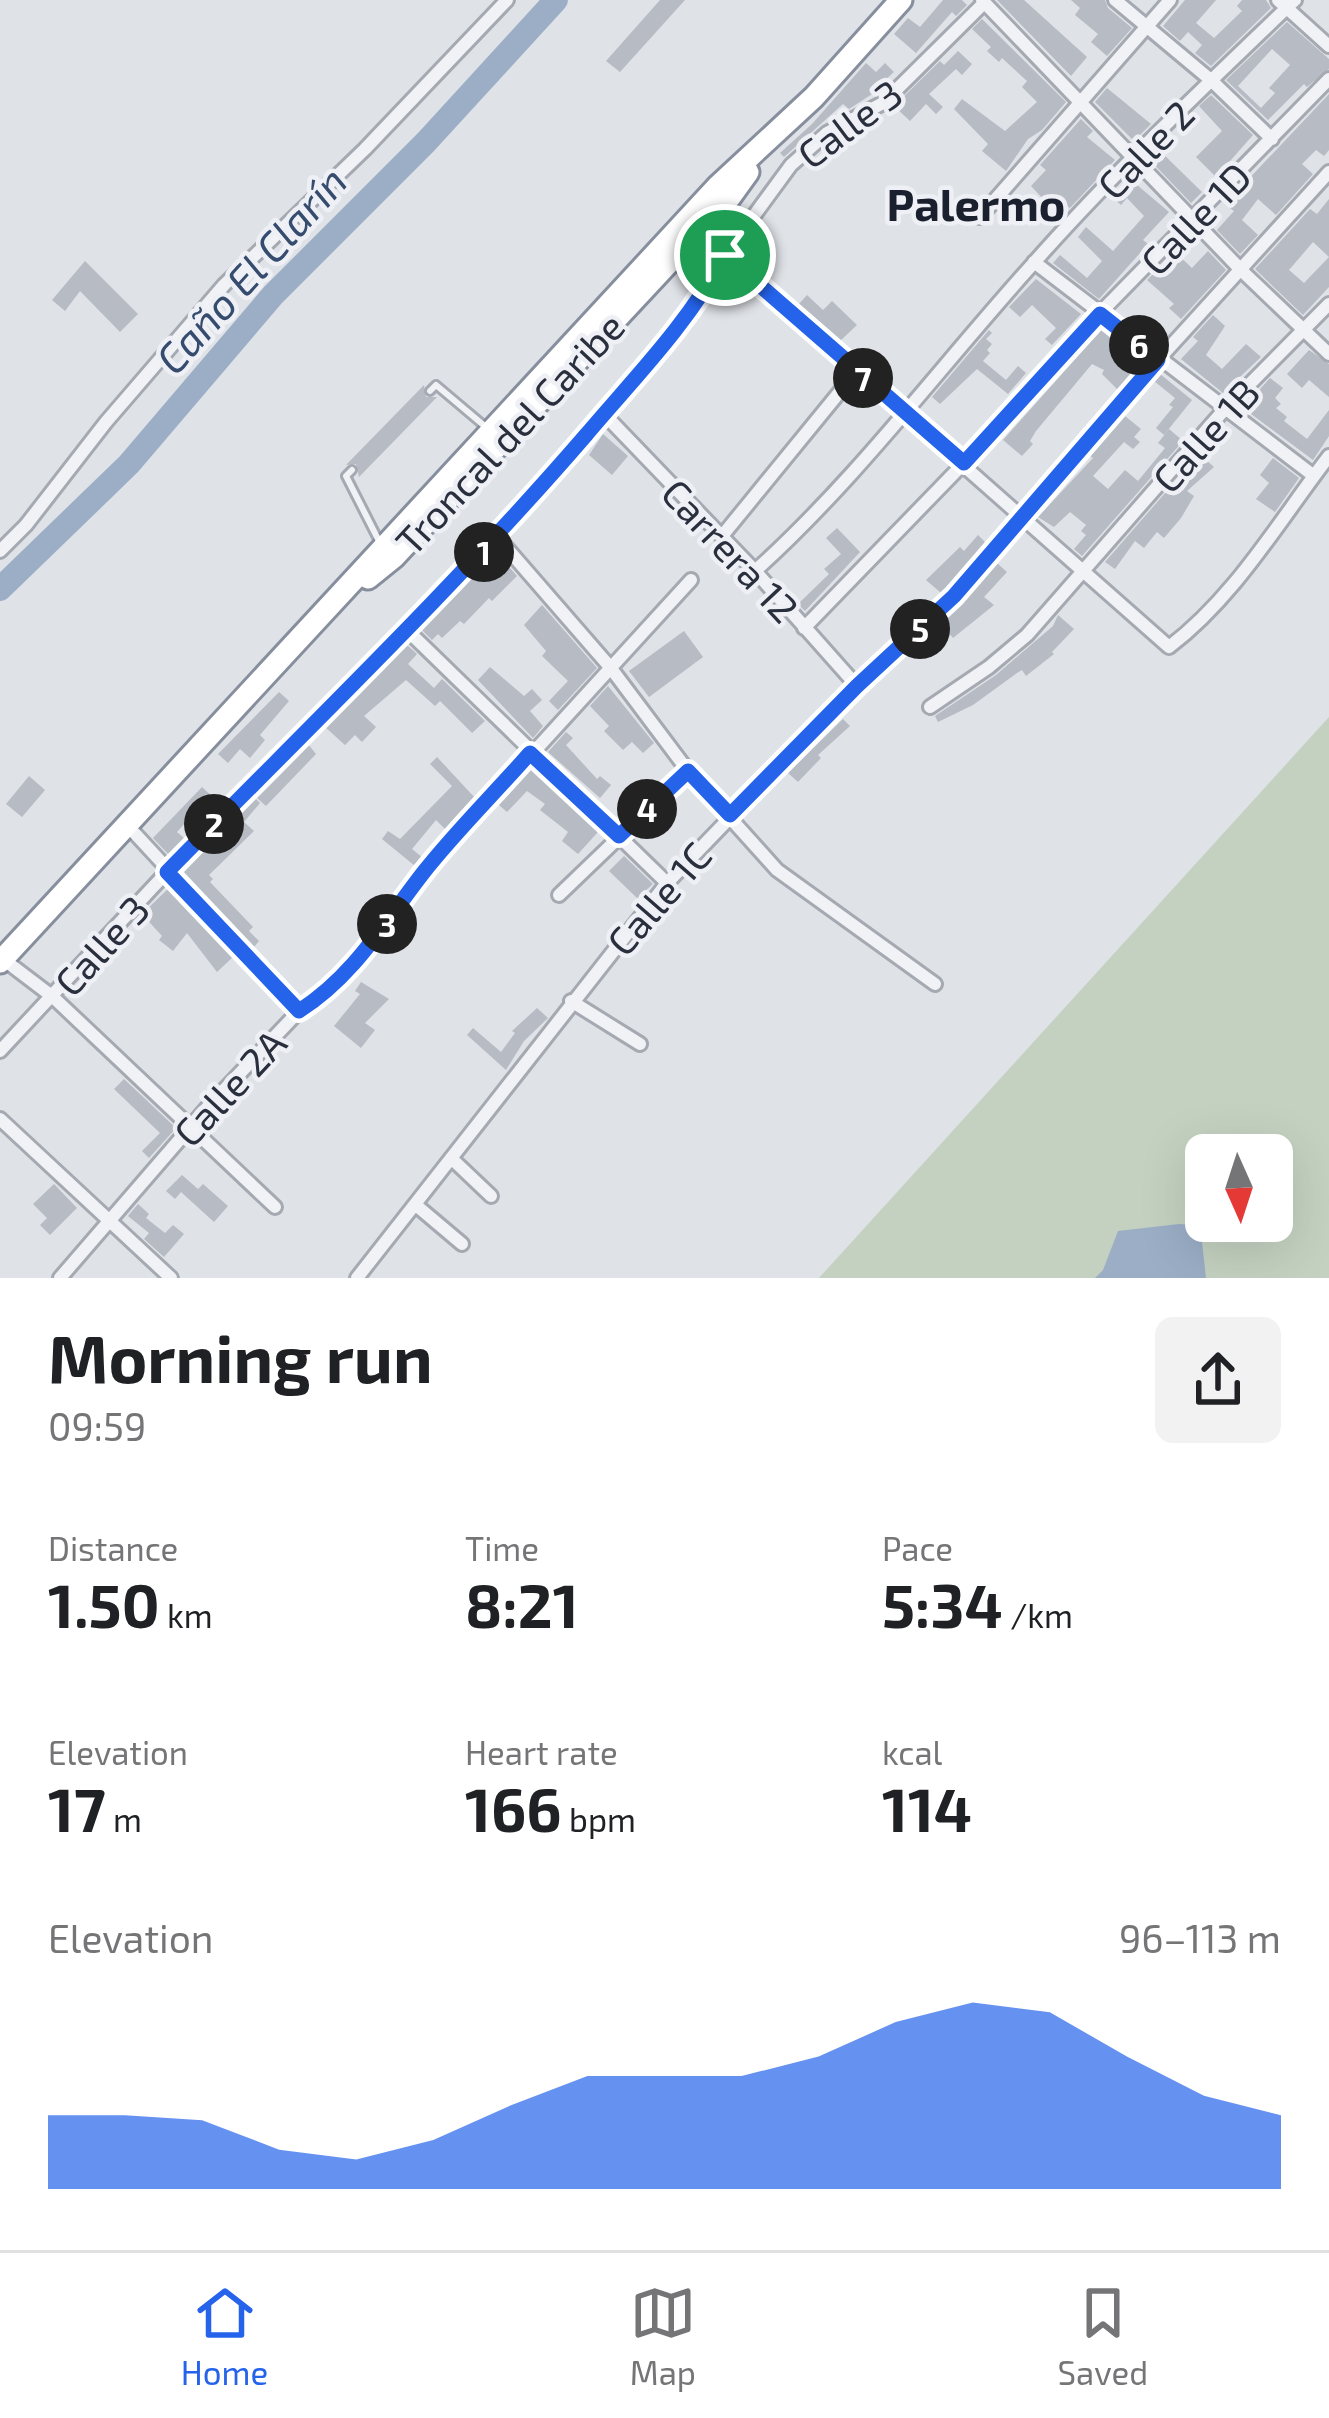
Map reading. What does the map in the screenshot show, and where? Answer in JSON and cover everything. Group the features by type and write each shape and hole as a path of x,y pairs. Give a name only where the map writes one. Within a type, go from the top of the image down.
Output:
{"highway":[{"name":"Troncal del Caribe","path":"2,961 330,610 489,430 901,0"},
{"name":"Troncal del Caribe","path":"330,610 410,540 730,197 773,137"}],"street":[{"path":"0,551 224,286 507,0"},
{"path":"1115,0 1212,81 1271,140"},
{"path":"980,217 1170,0"},
{"path":"983,1 1242,272 1329,354"},
{"name":"Calle 3","path":"0,1051 167,872 498,538 685,322 725,255 791,165 827,133 883,104 983,1"},
{"path":"1287,2 1329,46"},
{"name":"Calle 2","path":"755,571 800,530 1034,262 1287,2"},
{"name":"Calle 1D","path":"804,628 1329,79"},
{"name":"Calle 1C","path":"361,1276 571,1001 668,883 857,686 954,596 1329,172"},
{"path":"725,255 1169,647 1189,632 1247,567 1329,456"},
{"path":"1034,262 1314,476"},
{"name":"Calle 1B","path":"930,707 1028,635 1224,410 1329,304"},
{"path":"722,536 856,372"},
{"name":"Carrera 12","path":"604,414 755,571 857,686"},
{"path":"498,538 610,667 688,771 794,885 934,984"},
{"name":"Calle 2A","path":"60,1278 191,1125 299,1011 320,999 369,949 424,872 691,580"},
{"path":"406,630 668,883"},
{"path":"559,895 688,771"},
{"path":"128,826 299,1011"},
{"path":"2,961 53,997 275,1207"},
{"path":"571,1001 640,1044"},
{"path":"0,1119 171,1278"},
{"path":"451,1158 491,1196"},
{"path":"417,1206 462,1244"}],"lane":[{"path":"430,391 436,385 489,430"},
{"path":"352,470 346,476 382,546"}],"green space":[{"path":"1329,717 1329,1278 819,1278"}],"water":[{"path":"1185,1224 1185,1242 1202,1242 1206,1278 1095,1278 1103,1270 1118,1231"}],"building":[{"path":"660,0 685,0 620,72 606,61"},
{"path":"943,0 962,0 967,5 956,16 952,12 916,53 894,34 908,18 920,27"},
{"path":"997,0 1024,0 1087,57 1071,76"},
{"path":"1071,0 1105,0 1132,28 1107,56 1091,42 1098,34 1075,15 1080,8"},
{"path":"1185,0 1216,0 1196,23 1214,38 1242,11 1237,6 1242,0 1266,0 1271,8 1211,66 1195,53 1202,45 1188,32 1180,41 1163,26"},
{"path":"982,19 1066,102 1028,139 1006,171 982,151 988,144 954,109 962,99 1005,131 1037,102 1022,87 1027,81 987,51 991,47 972,29"},
{"path":"1287,22 1329,59 1329,69 1307,87 1304,84 1268,120 1226,80","holes":["1272,49 1290,65 1269,88 1275,93 1261,108 1238,86"]},
{"path":"958,51 972,64 962,75 956,69 929,94 943,107 936,114 926,104 910,121 894,106 940,61 944,65"},
{"path":"866,63 876,72 885,63 894,72 883,82 886,85 849,109 843,104 784,157 780,153"},
{"path":"1107,88 1151,124 1134,141 1095,102"},
{"path":"1329,94 1329,150 1324,156 1316,150 1302,164 1313,174 1276,215 1258,199 1242,220 1258,235 1240,254 1217,230 1234,211 1225,204"},
{"path":"1211,95 1253,135 1216,177 1196,157 1222,131 1199,106"},
{"path":"1081,119 1093,131 1087,137 1115,160 1058,215 1031,186 1046,170 1040,165"},
{"path":"1157,148 1202,192 1191,203 1148,158"},
{"path":"1130,179 1169,212 1143,240 1148,244 1099,299 1053,263 1060,255 1087,278 1102,261 1078,237 1086,227 1113,251 1144,216 1127,198 1121,205 1113,198"},
{"path":"1329,199 1329,257 1329,287 1303,315 1255,269 1310,209 1317,214","holes":["1313,242 1329,257 1304,283 1289,270"]},
{"path":"1208,251 1226,270 1181,319 1169,308 1174,304 1147,280 1175,252 1192,268"},
{"path":"85,261 138,314 120,332 80,291 65,311 52,300"},
{"path":"1036,279 1081,314 1052,345 1045,339 1056,328 1032,305 1020,317 1009,307"},
{"path":"807,295 823,310 832,301 857,325 839,342 798,305"},
{"path":"1213,315 1225,326 1206,355 1222,369 1246,344 1261,357 1223,393 1181,359"},
{"path":"1103,328 1142,363 1118,390 1102,374 1104,370 1092,364 1036,431 1033,444 1022,456 1003,440"},
{"path":"989,330 992,333 986,339 992,344 983,361 1006,380 1018,366 1026,373 1008,394 977,369 940,404 932,397"},
{"path":"1309,350 1329,364 1329,397 1309,380 1302,388 1287,374"},
{"path":"1160,374 1192,400 1164,435 1156,428 1175,398 1154,381"},
{"path":"1270,378 1283,388 1275,398 1281,404 1276,408 1307,439 1329,410 1329,436 1313,460 1243,408"},
{"path":"424,385 426,397 437,397 359,477 356,464 346,465"},
{"path":"1125,416 1141,429 1134,437 1140,442 1133,449 1124,442 1093,476 1108,489 1125,470 1138,481 1165,448 1158,443 1169,429 1183,441 1082,556 1074,549 1086,535 1081,531 1086,525 1070,512 1054,527 1038,517"},
{"path":"603,434 628,456 612,475 589,455"},
{"path":"1199,454 1214,467 1187,491 1194,496 1164,538 1157,532 1144,548 1135,541 1115,569 1105,562"},
{"path":"1273,458 1299,478 1275,512 1256,499 1269,483 1260,475"},
{"path":"837,528 860,552 805,611 798,604 829,574 824,569 841,554 826,538"},
{"path":"978,535 986,543 941,593 926,580"},
{"path":"497,553 517,576 464,624 460,621 442,638 438,634 432,640 422,630"},
{"path":"997,563 1007,572 984,597 994,605 953,638 940,623"},
{"path":"542,605 597,668 558,710 549,701 568,681 542,656 546,651 524,625"},
{"path":"1058,615 1074,629 1054,654 1026,676 1022,670 973,705 938,722 935,716 996,675 1053,626"},
{"path":"684,631 703,657 649,697 629,671"},
{"path":"407,645 417,654 408,664 434,688 442,679 485,721 472,733 440,701 435,706 406,680 364,716 376,727 362,742 355,735 345,745 325,727"},
{"path":"490,667 524,696 532,689 542,700 530,711 543,726 533,738 478,680"},
{"path":"608,686 654,743 643,753 632,742 623,750 604,731 609,726 590,706"},
{"path":"279,692 289,701 260,735 265,740 250,758 240,749 228,763 218,754"},
{"path":"843,719 850,726 818,755 821,758 798,782 788,773"},
{"path":"566,732 573,738 566,745 597,779 600,776 611,785 600,798 548,752"},
{"path":"308,744 316,754 266,806 256,797"},
{"path":"437,757 476,799 447,831 436,820 412,849 423,858 415,866 382,839 388,831 400,839 452,786 430,764"},
{"path":"531,770 598,832 578,854 562,841 568,832 540,810 545,804 527,791 507,812 499,805"},
{"path":"29,776 45,790 22,817 6,804"},
{"path":"202,787 215,799 206,809 201,805 177,832 185,839 169,855 153,838"},
{"path":"255,798 260,803 244,822 254,831 209,875 210,882 253,927 249,931 259,941 254,947 184,872"},
{"path":"624,856 653,884 637,898 609,871"},
{"path":"170,887 234,956 217,972 187,933 173,951 159,940 162,936 142,914"},
{"path":"361,982 389,999 365,1023 375,1030 361,1048 334,1026 360,994 355,991"},
{"path":"537,1008 548,1018 524,1041 506,1070 467,1035 473,1028 501,1052 512,1031"},
{"path":"124,1079 176,1128 149,1158 142,1151 160,1133 114,1089"},
{"path":"182,1175 198,1189 203,1184 228,1206 214,1222 181,1192 175,1199 166,1191"},
{"path":"54,1184 77,1208 50,1235 40,1225 47,1218 33,1204"},
{"path":"138,1204 149,1214 146,1218 165,1233 173,1225 184,1234 164,1257 144,1239 149,1233 128,1216"}],"waterway":[{"name":"Caño El Clarín","path":"0,589 129,464 273,295 426,142 556,0"}],"district":[{"name":"Palermo","path":"976,203"}],"route":[{"path":"725,255 964,463 1100,314 1158,360 954,596 730,815 688,771 619,836 530,753 424,872 369,949 320,999 299,1011 167,872 498,538 657,357 685,322 725,255"}]}
